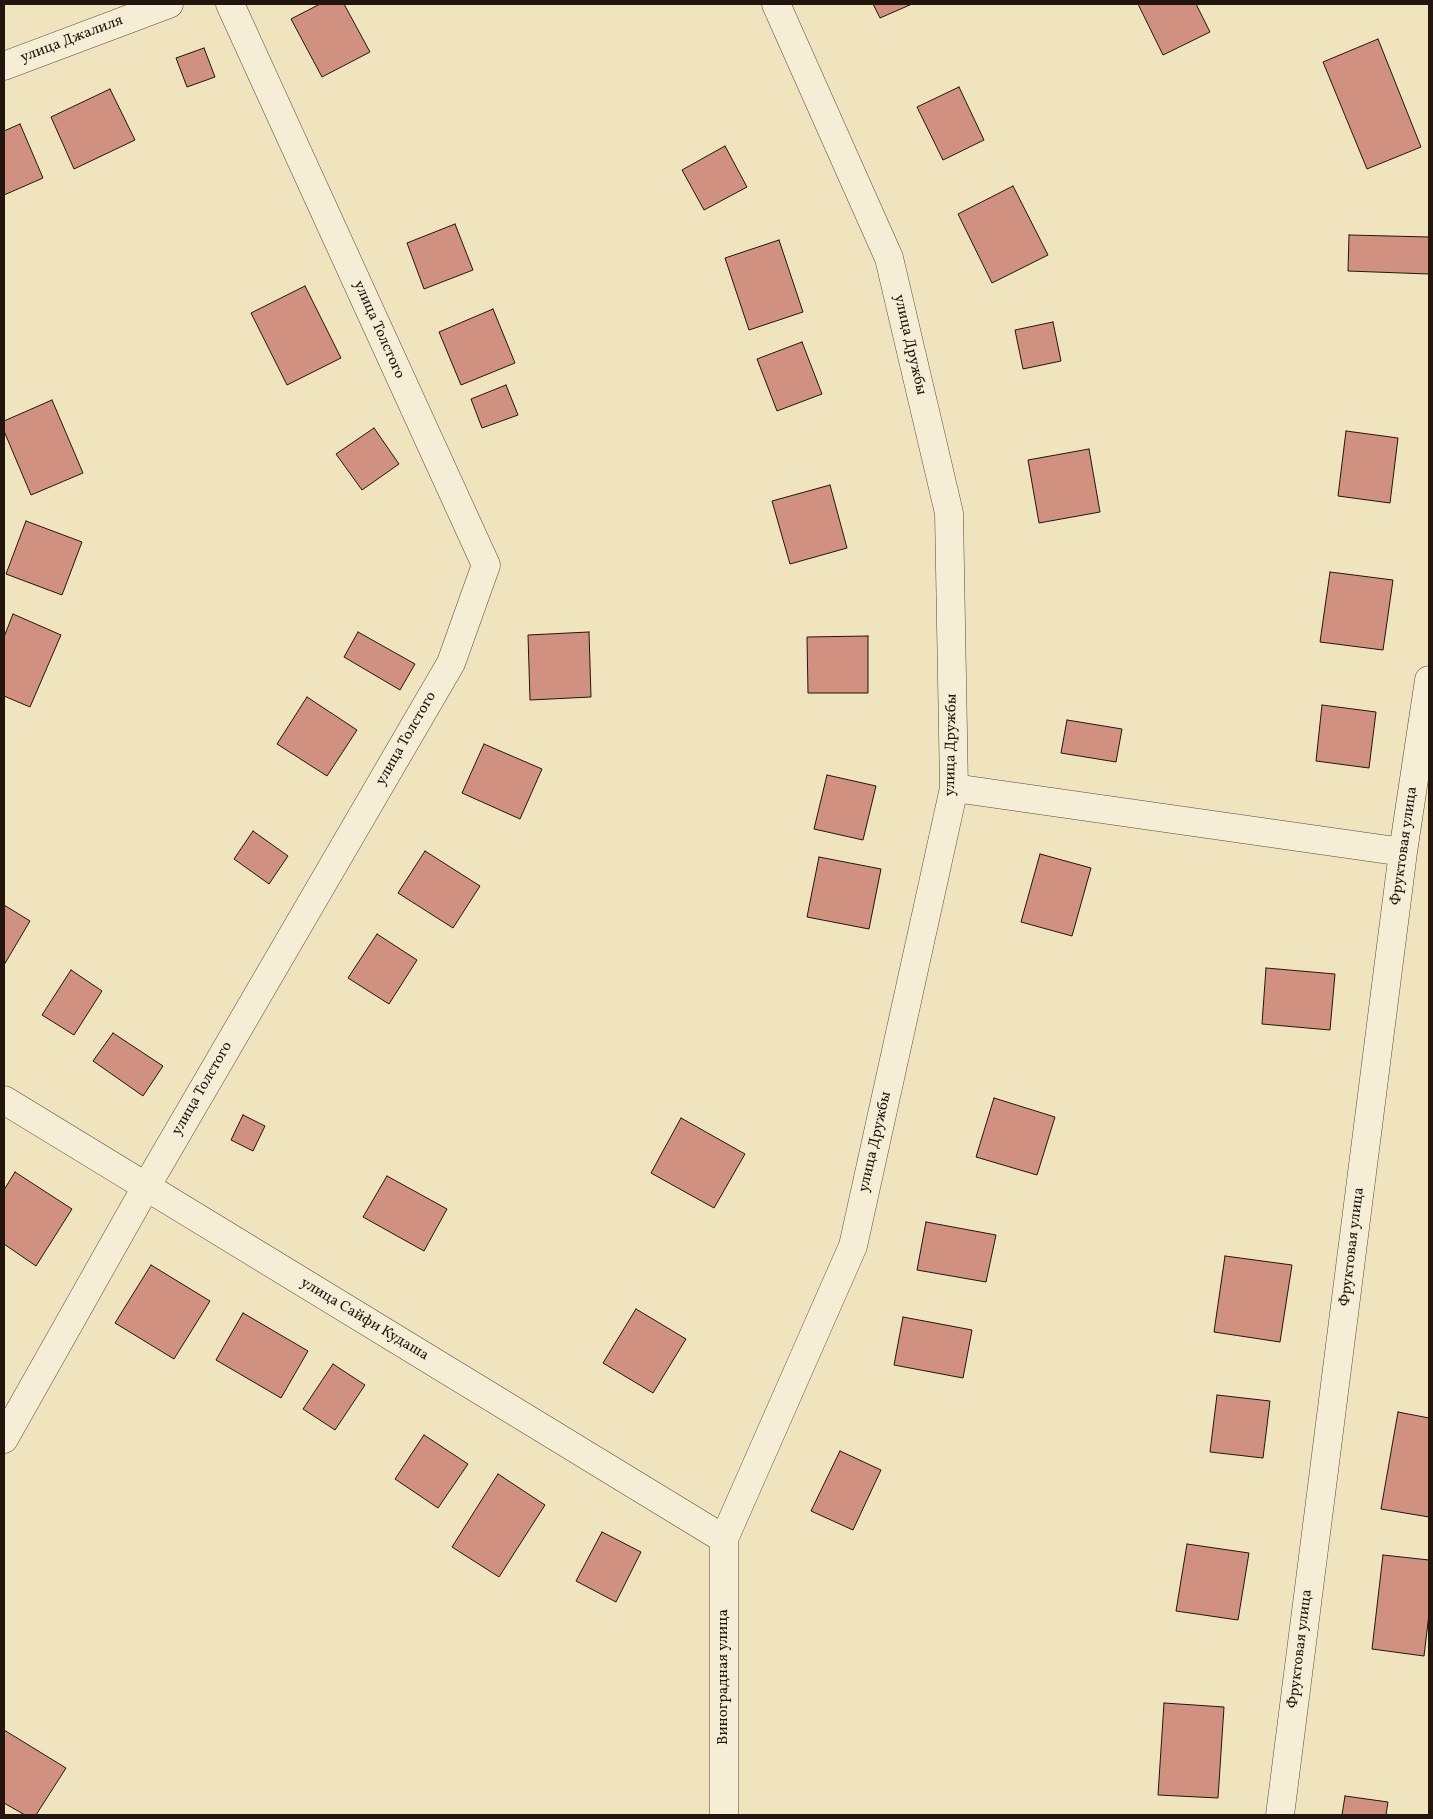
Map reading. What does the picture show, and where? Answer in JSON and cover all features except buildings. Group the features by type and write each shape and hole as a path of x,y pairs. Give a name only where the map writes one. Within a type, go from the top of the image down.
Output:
{"street":[{"name":"улица Джалиля","path":"4,66 169,4"},
{"name":"улица Толстого","path":"4,1439 146,1187 451,663 486,565 230,4"},
{"name":"улица Дружбы","path":"724,1539 852,1246 954,788 949,513 889,258 776,4"},
{"name":"Фруктовая улица","path":"1280,1815 1403,852 1429,680"},
{"path":"954,788 1403,852"},
{"name":"улица Сайфи Кудаша","path":"4,1100 724,1539"},
{"name":"Виноградная улица","path":"724,1539 724,1815"}]}
